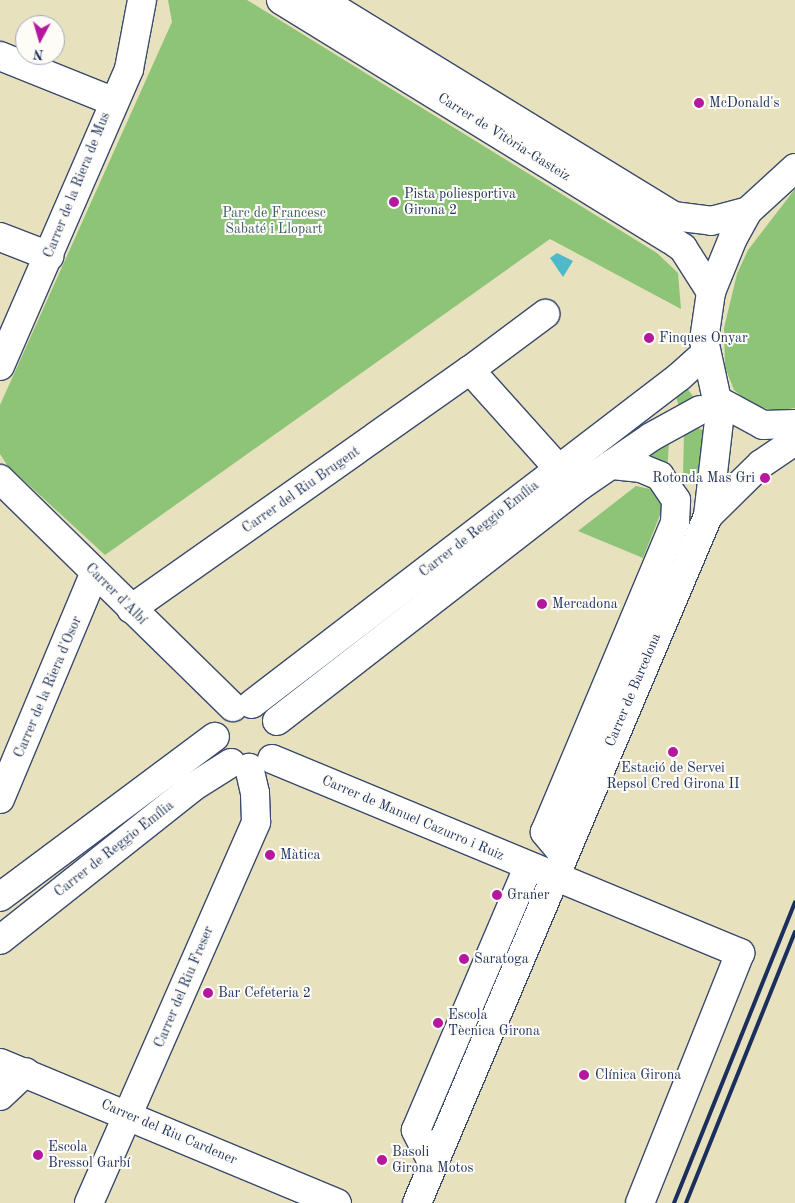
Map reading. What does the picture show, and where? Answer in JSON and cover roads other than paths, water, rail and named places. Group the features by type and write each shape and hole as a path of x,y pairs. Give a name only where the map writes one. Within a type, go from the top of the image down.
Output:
{"street":[{"name":"Carrer de la Riera de Mus","path":"0,366 49,256 112,101 129,69 142,0"},
{"name":"Carrer de Vitòria-Gasteiz","path":"281,0 670,239 683,248 711,292"},
{"name":"Carrer de Vitòria-Gasteiz","path":"321,0 673,216 711,221 748,211"},
{"path":"0,56 112,101"},
{"path":"794,168 748,211 722,259 711,292 706,353 713,405 763,425 795,424"},
{"path":"0,236 49,256"},
{"name":"Carrer del Riu Brugent","path":"131,609 470,370 545,314"},
{"name":"Carrer de Reggio Emília","path":"242,706 679,377 706,353"},
{"path":"470,370 558,468"},
{"name":"Carrer de Reggio Emília","path":"277,721 610,465 713,405"},
{"name":"Carrer de Barcelona","path":"417,1203 706,521 713,405"},
{"name":"Carrer de Barcelona","path":"666,544 706,521 761,464 795,441"},
{"name":"Carrer de Barcelona","path":"559,866 545,832 666,544 676,510 667,483 641,468 610,465"},
{"name":"Carrer d'Albí","path":"0,479 131,609 242,706"},
{"name":"Carrer de la Riera d'Osor","path":"0,799 94,574"},
{"path":"242,706 264,708 277,721 280,739 250,763 220,752 215,737 219,719 242,706"},
{"path":"5,884 215,737"},
{"name":"Carrer de Reggio Emília","path":"0,940 193,787 250,763"},
{"name":"Carrer de Manuel Cazurro i Ruiz","path":"250,763 528,867 559,866 740,953 640,1203"},
{"name":"Carrer del Riu Freser","path":"89,1203 256,822 250,763"},
{"path":"433,1164 416,1130 528,867"},
{"name":"Carrer del Riu Cardener","path":"0,1063 26,1072 337,1203"},
{"path":"0,1096 26,1072"}],"water":[{"path":"557,253 573,261 563,277 550,258"}],"railway":[{"path":"674,1203 795,902"},
{"path":"686,1203 795,932"}],"place":[{"name":"McDonald's","path":"699,103"},
{"name":"Pista poliesportiva Girona 2","path":"394,202"},
{"name":"Finques Onyar","path":"649,338"},
{"name":"Rotonda Mas Gri","path":"765,478"},
{"name":"Mercadona","path":"542,604"},
{"name":"Estació de Servei Repsol Cred Girona II","path":"673,752"},
{"name":"Màtica","path":"270,855"},
{"name":"Graner","path":"497,895"},
{"name":"Saratoga","path":"464,959"},
{"name":"Bar Cefeteria 2","path":"208,993"},
{"name":"Escola Tècnica Girona","path":"438,1023"},
{"name":"Clínica Girona","path":"584,1075"},
{"name":"Escola Bressol Garbí","path":"38,1155"},
{"name":"Basoli Girona Motos","path":"382,1160"}],"park label":[{"name":"Parc de Francesc Sabaté i Llopart","path":"274,222"}]}
